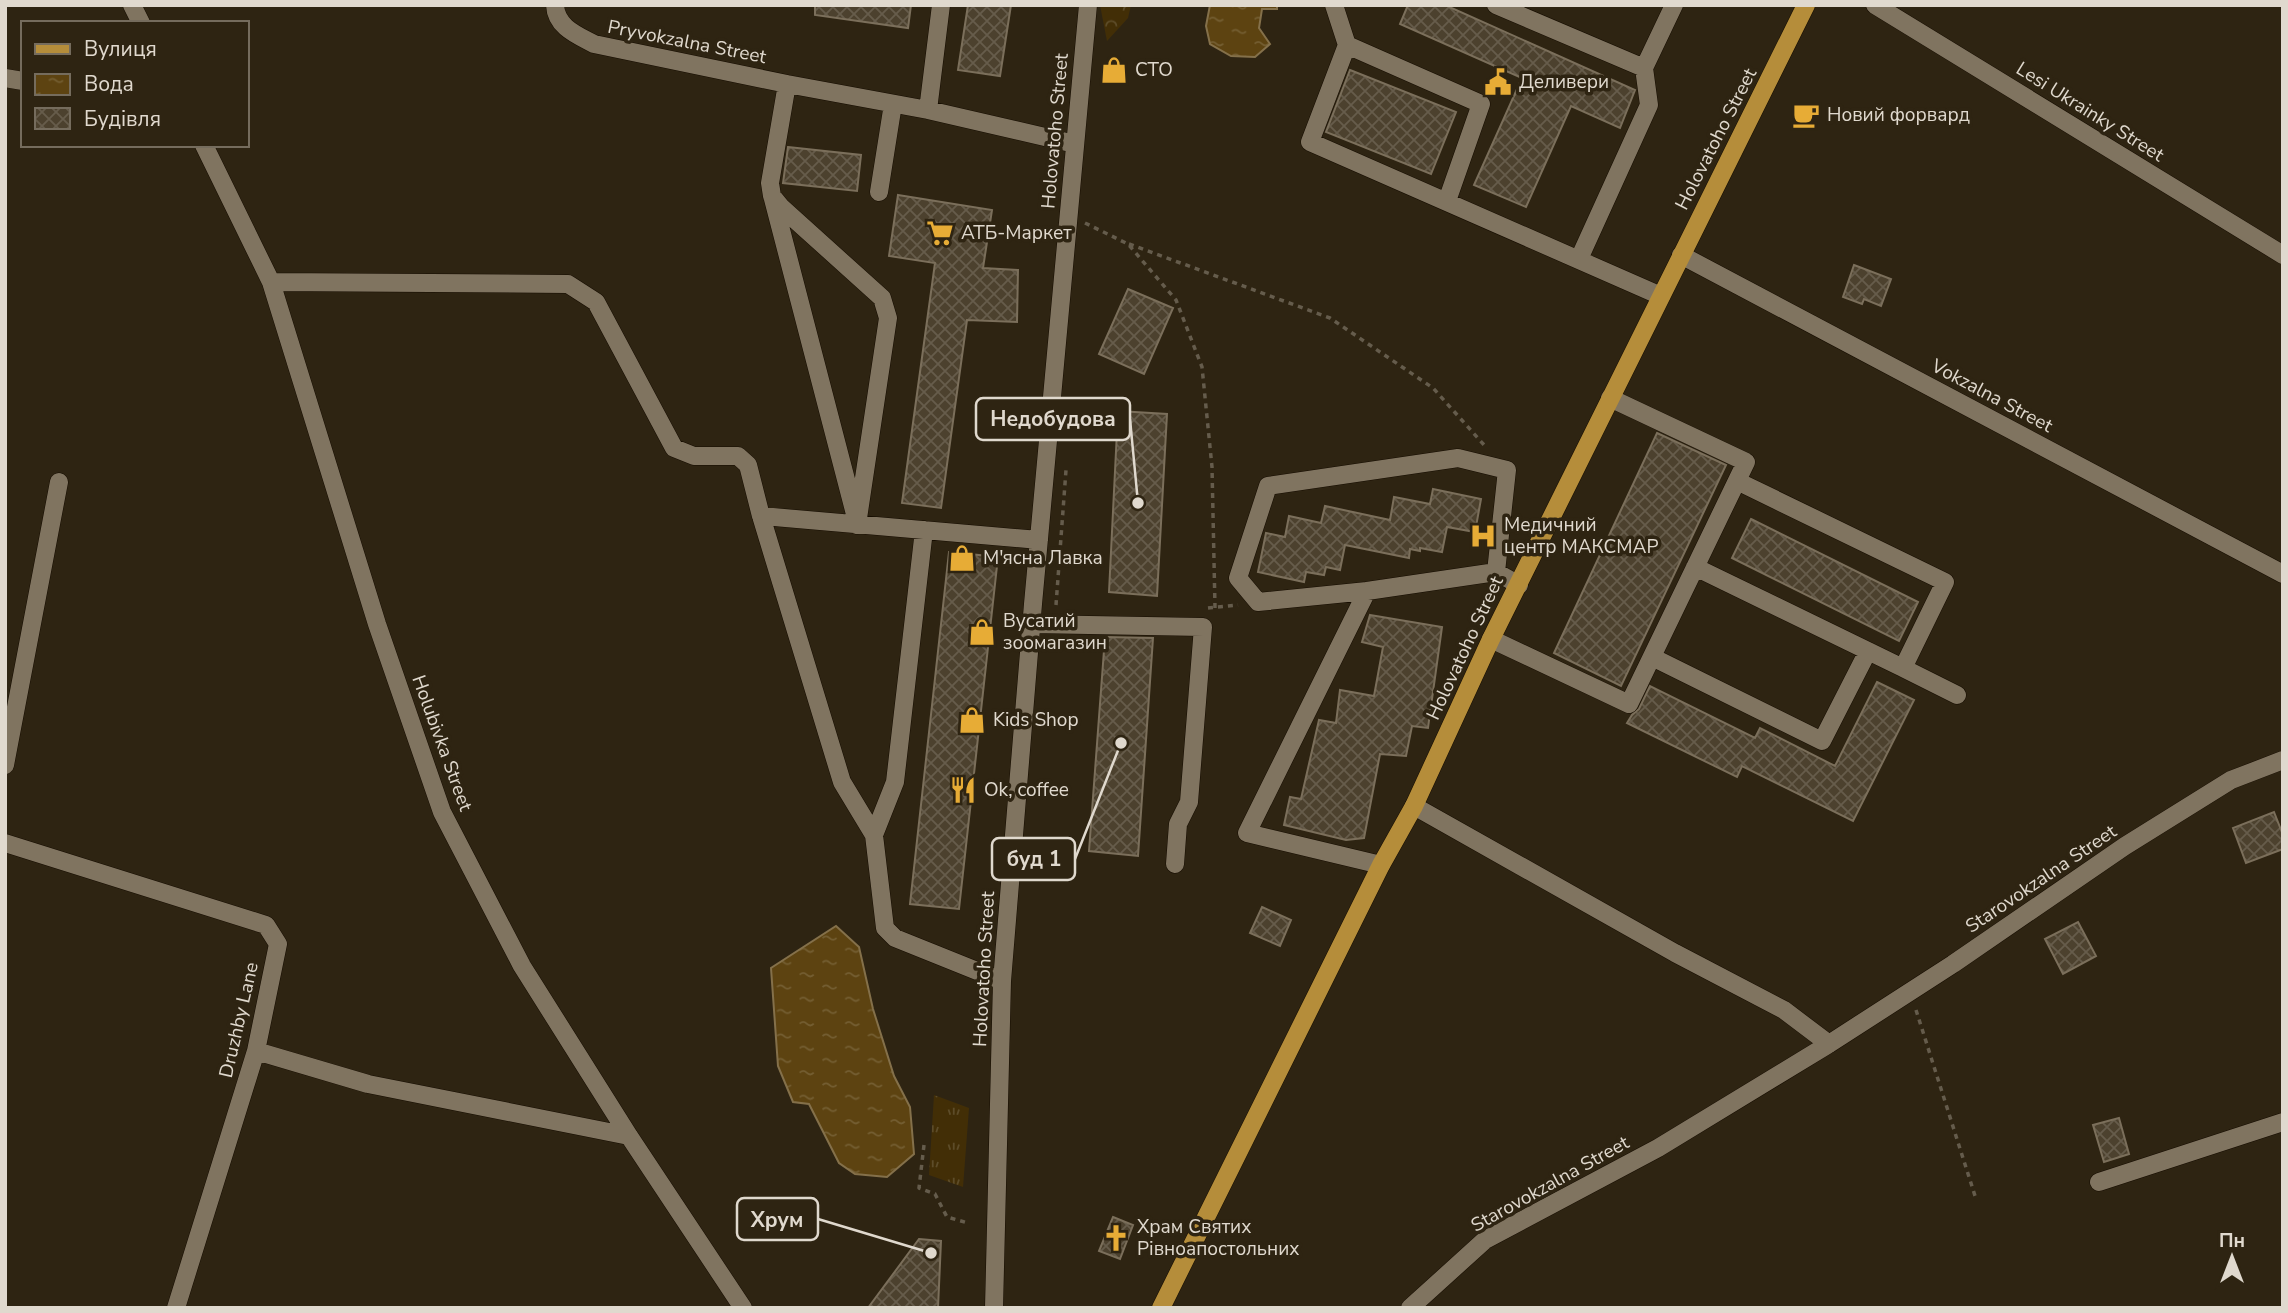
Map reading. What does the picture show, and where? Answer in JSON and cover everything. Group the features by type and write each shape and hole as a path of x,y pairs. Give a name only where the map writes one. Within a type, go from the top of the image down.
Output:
{"main road":[{"name":"Holovatoho Street","path":"1161,1308 1381,865 1414,806 1518,584 1806,5"}],"street":[{"path":"132,5 140,21"},
{"name":"Pryvokzalna Street","path":"555,5 567,30 594,44 928,110 1075,144"},
{"path":"928,110 941,5"},
{"name":"Holovatoho Street","path":"993,1308 1002,981 1088,5"},
{"path":"1334,5 1347,45 1310,142 1661,296"},
{"path":"1496,5 1644,68"},
{"path":"1579,259 1649,105 1644,68 1674,5"},
{"name":"Lesi Ukrainky Street","path":"1875,5 2283,255"},
{"path":"1347,45 1481,104 1447,201"},
{"path":"788,83 770,183 772,196 857,525"},
{"path":"879,192 893,104"},
{"name":"Holubivka Street","path":"205,147 271,282 377,624 442,812 522,966 629,1136 743,1308"},
{"path":"772,196 780,207 882,298 888,318 857,525"},
{"name":"Vokzalna Street","path":"1681,255 2283,574"},
{"path":"271,282 568,284 596,302 674,448 694,456 738,456 748,465 842,782 874,835 885,928 895,938 1002,981"},
{"path":"1492,639 1629,704 1746,462 1610,398"},
{"path":"1496,572 1507,470 1458,458 1268,486 1238,578 1258,602 1367,591 1496,572 1518,584"},
{"path":"1737,481 1945,582 1903,668"},
{"path":"5,765 59,482"},
{"path":"761,516 1039,540"},
{"path":"874,835 895,782 924,530"},
{"path":"1695,567 1957,695"},
{"path":"1367,591 1247,833 1381,865"},
{"path":"1032,624 1203,627 1189,802 1178,824 1175,864"},
{"path":"1652,657 1822,741 1868,651"},
{"name":"Starovokzalna Street","path":"1409,1308 1485,1240 1658,1148 1910,992 2125,846 2231,780 2283,760"},
{"path":"1414,806 1675,953 1784,1010 1829,1044"},
{"name":"Druzhby Lane","path":"5,843 266,925 278,944 256,1051 176,1308"},
{"path":"256,1051 368,1084 629,1136"},
{"path":"2099,1182 2283,1122"}],"path":[{"path":"1069,215 1128,244 1330,318 1433,388 1507,470"},
{"path":"1128,244 1176,300 1202,367 1212,467 1215,608"},
{"path":"1910,992 1976,1199"},
{"path":"924,1145 919,1188 935,1194 947,1217 968,1223"}],"green space":[{"path":"1100,5 1131,5 1128,18 1107,41"},
{"path":"934,1095 969,1108 963,1187 929,1175"}],"water":[{"path":"1210,5 1277,5 1277,9 1262,9 1259,28 1270,44 1255,57 1231,56 1210,44 1206,26"},
{"path":"836,926 859,947 873,1009 894,1076 910,1107 914,1154 887,1177 855,1174 839,1163 809,1104 793,1102 778,1066 771,968"}],"building":[{"path":"815,5 911,5 908,28 815,15"},
{"path":"968,5 1011,5 1000,76 958,70"},
{"path":"1408,5 1445,5 1635,90 1620,128 1571,106 1526,207 1474,185 1522,78 1400,24"},
{"path":"1350,70 1456,112 1431,174 1326,132"},
{"path":"788,147 861,155 857,191 783,183"},
{"path":"898,195 992,210 983,268 1018,270 1017,322 967,320 941,508 902,503 935,263 889,256"},
{"path":"1854,265 1891,279 1881,306 1864,299 1862,304 1843,297"},
{"path":"1128,289 1173,308 1144,374 1099,354"},
{"path":"1118,411 1167,414 1157,596 1109,592"},
{"path":"1657,433 1726,465 1621,686 1554,653"},
{"path":"1433,489 1481,499 1475,532 1447,527 1442,552 1410,549 1409,558 1345,545 1340,570 1326,567 1324,575 1306,572 1304,582 1258,572 1266,533 1285,537 1289,516 1321,523 1325,506 1390,520 1394,497 1430,504"},
{"path":"1751,519 1918,602 1899,641 1732,558"},
{"path":"949,552 998,557 959,909 910,904"},
{"path":"1370,615 1442,627 1428,728 1412,726 1406,756 1380,754 1364,838 1346,840 1284,825 1290,797 1301,799 1319,720 1336,723 1340,690 1374,696 1383,647 1362,642"},
{"path":"1105,637 1153,638 1138,856 1089,851"},
{"path":"1877,682 1914,700 1853,821 1742,766 1737,777 1627,723 1639,709 1650,686 1755,738 1760,728 1835,766"},
{"path":"2274,812 2283,835 2283,849 2246,863 2233,828"},
{"path":"1262,907 1291,920 1280,946 1250,933"},
{"path":"2078,922 2096,956 2063,974 2045,939"},
{"path":"2119,1118 2129,1154 2104,1162 2093,1125"},
{"name":"Храм Святих Рівноапостольних","path":"1113,1217 1133,1225 1120,1259 1099,1251"},
{"path":"919,1239 941,1241 938,1308 868,1308"}],"place":[{"name":"СТО","path":"1114,70"},
{"name":"Деливери","path":"1498,82"},
{"name":"Новий форвард","path":"1806,115"},
{"name":"АТБ-Маркет","path":"940,233"},
{"name":"Недобудова","path":"1138,503"},
{"name":"Медичний центр МАКСМАР","path":"1483,536"},
{"name":"М'ясна Лавка","path":"962,558"},
{"name":"Вусатий зоомагазин","path":"982,632"},
{"name":"Kids Shop","path":"972,720"},
{"name":"буд 1","path":"1121,743"},
{"name":"Ok, coffee","path":"963,790"},
{"name":"Храм Святих Рівноапостольних","path":"1116,1238"},
{"name":"Хрум","path":"931,1253"}]}
